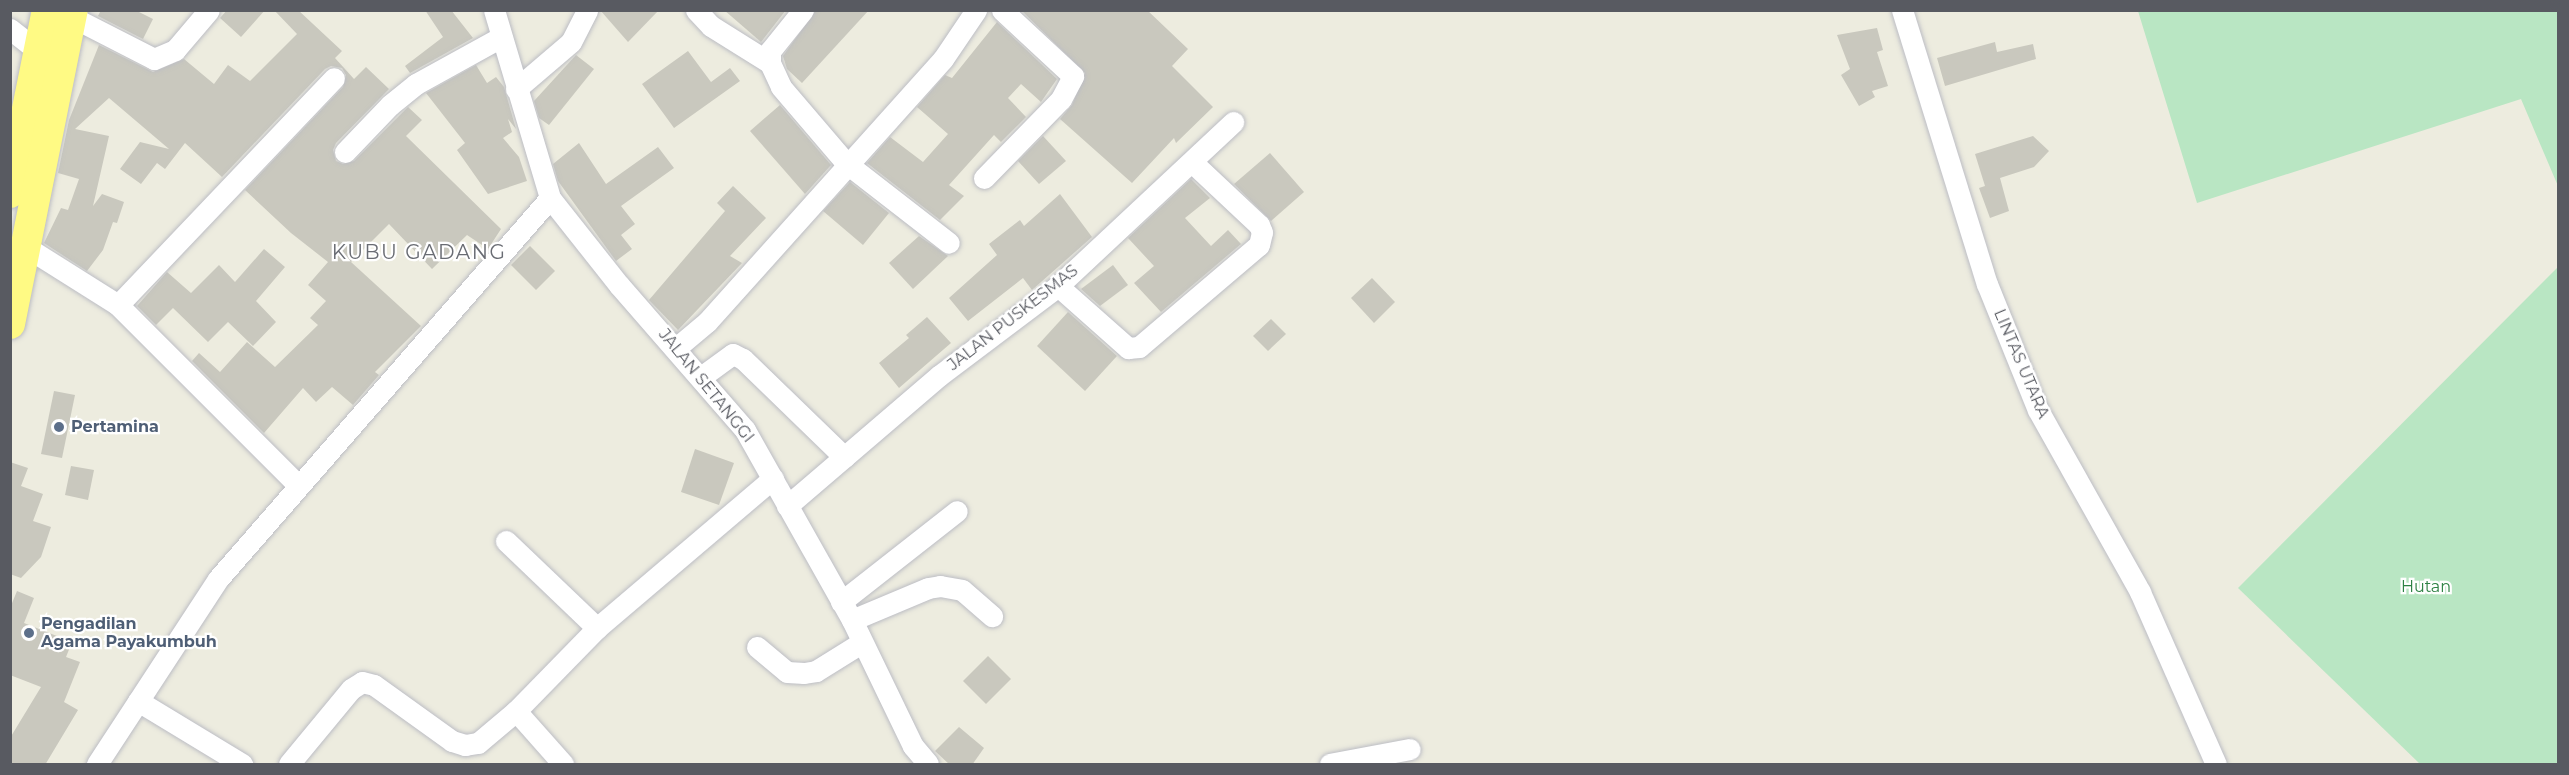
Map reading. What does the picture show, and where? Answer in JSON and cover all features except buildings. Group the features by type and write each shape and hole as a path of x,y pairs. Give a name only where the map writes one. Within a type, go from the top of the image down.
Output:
{"highway":[{"path":"10,193 39,51 64,13"},
{"path":"10,324 26,247 64,13"}],"street":[{"path":"64,13 154,60 175,50 209,10"},
{"name":"JALAN SETANGGI","path":"494,10 550,198 619,285 745,430 852,620 861,643 913,746 928,765"},
{"path":"516,89 570,42 587,10"},
{"path":"696,10 711,26 770,63"},
{"path":"802,10 770,51 770,63 781,87 846,163 949,243"},
{"path":"676,348 706,322 846,163 943,59 976,10"},
{"path":"984,178 1061,99 1073,76 1002,10"},
{"name":"LINTAS UTARA","path":"1902,10 1951,159 1987,284 2038,410 2140,592 2216,765"},
{"path":"10,29 39,51"},
{"path":"345,152 390,105 416,84 501,37"},
{"path":"118,305 334,78"},
{"name":"JALAN PUSKESMAS","path":"787,506 940,375 1058,286 1233,122"},
{"path":"1058,286 1133,349 1145,344 1259,245 1262,238 1259,225 1192,162"},
{"path":"97,765 218,579 550,198"},
{"path":"26,247 118,305 298,485"},
{"path":"701,377 733,354 743,359 844,458"},
{"path":"289,765 351,689 362,682 375,685 452,741 465,745 478,743 516,711 597,628 773,478"},
{"path":"841,602 957,511"},
{"path":"506,541 597,628"},
{"path":"852,620 928,588 940,586 962,590 992,616"},
{"path":"757,647 787,672 804,673 816,671 861,643"},
{"path":"138,701 242,765"},
{"path":"516,711 563,765"},
{"path":"1330,765 1410,749"}],"green space":[{"path":"2138,11 2558,11 2558,186 2521,99 2197,203"},
{"name":"Hutan","path":"2558,267 2558,764 2420,764 2238,588"}],"place":[{"name":"Pertamina","path":"59,427"},
{"name":"Pengadilan Agama Payakumbuh","path":"29,633"}],"district":[{"name":"KUBU GADANG","path":"419,252"}]}
